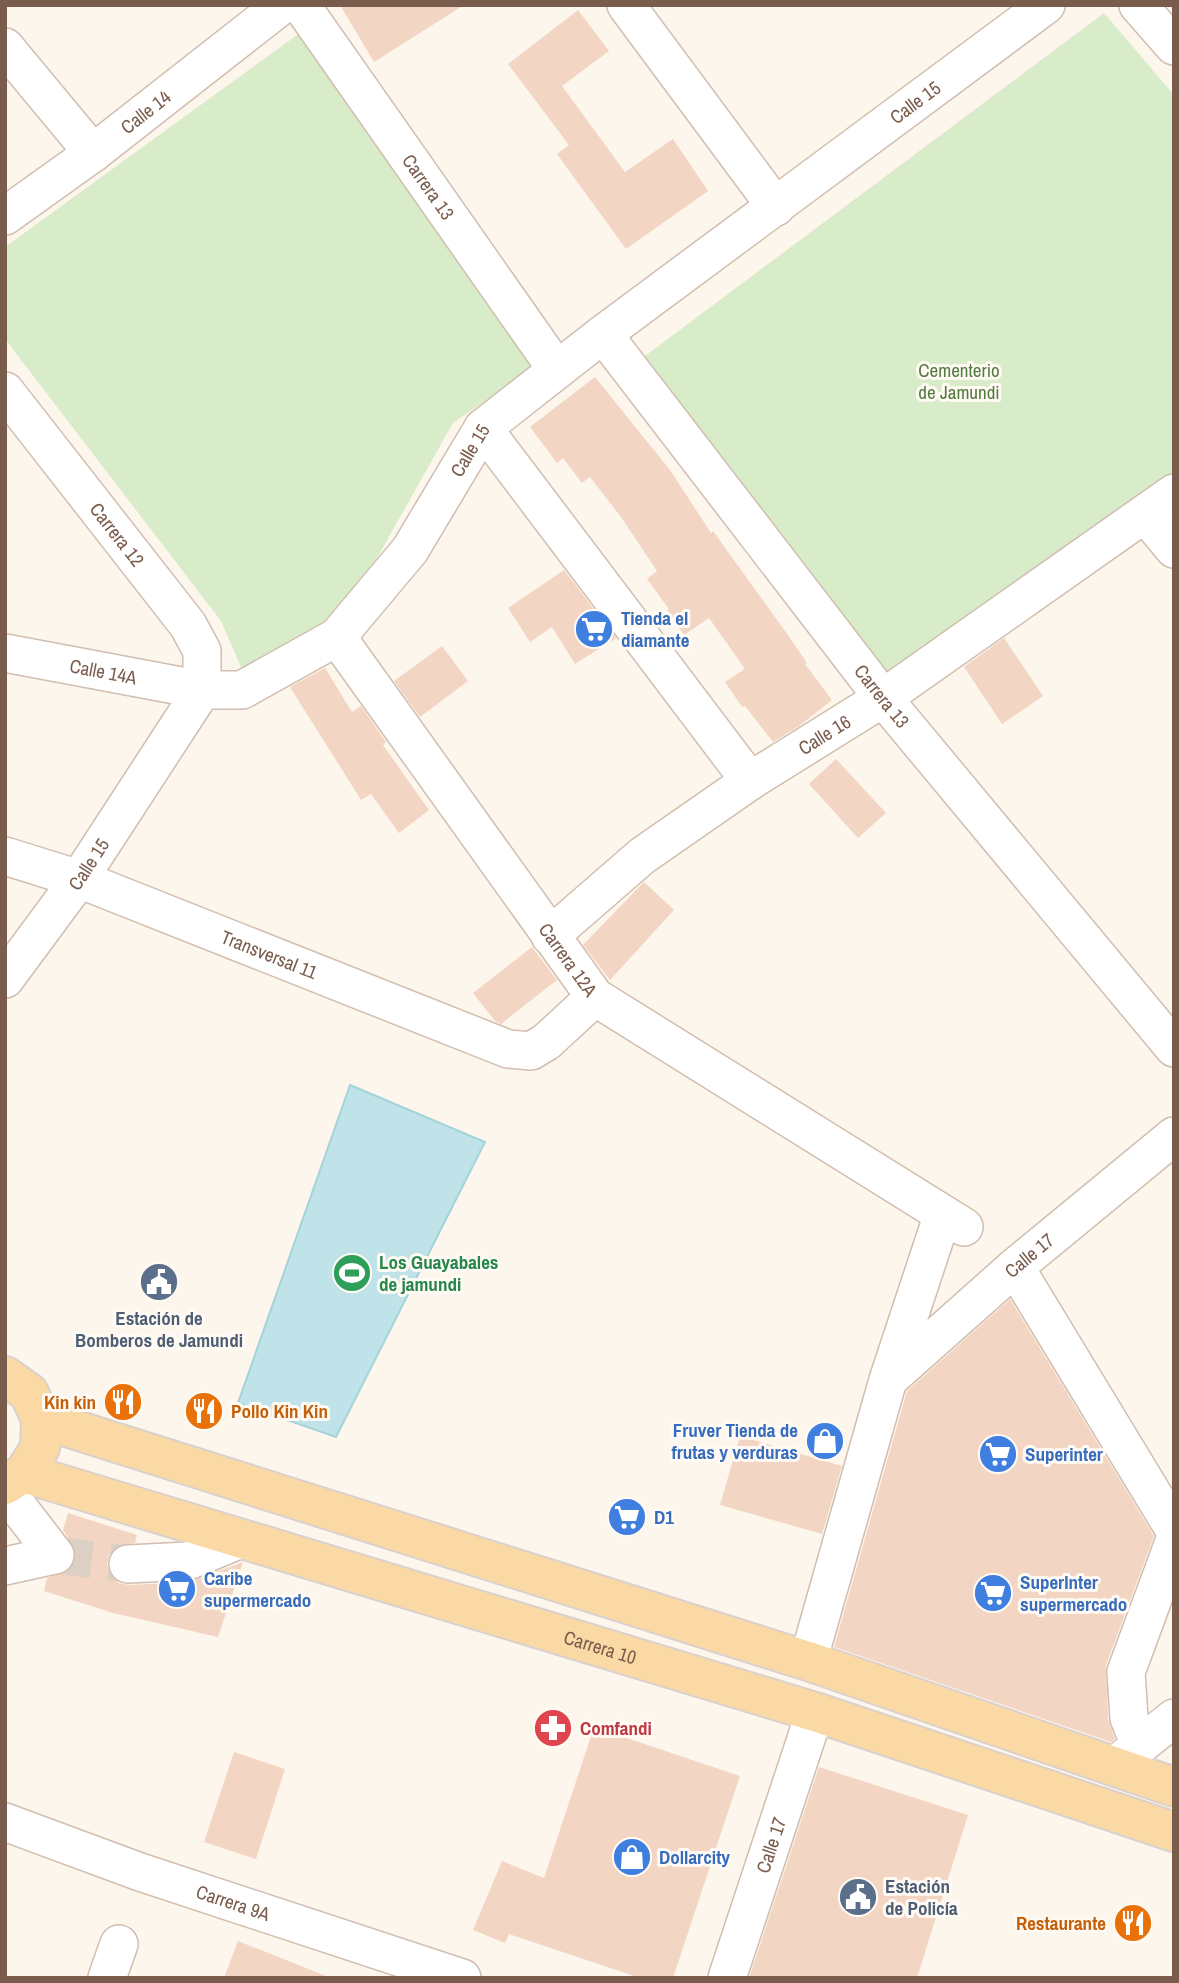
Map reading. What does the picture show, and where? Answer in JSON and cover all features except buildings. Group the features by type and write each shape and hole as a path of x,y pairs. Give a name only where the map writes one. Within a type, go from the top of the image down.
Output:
{"main road":[{"path":"5,1376 29,1393 41,1419 40,1448 12,1483"},
{"path":"41,1419 807,1661 1126,1756 1174,1787"},
{"name":"Carrera 10","path":"12,1483 241,1539 815,1712 1174,1832"}],"street":[{"name":"Calle 14","path":"5,216 93,153 282,5"},
{"name":"Carrera 13","path":"300,5 557,370"},
{"path":"626,5 776,207"},
{"name":"Calle 15","path":"5,979 79,879 202,690 242,690 337,637 410,550 483,428 603,334 1046,5"},
{"path":"1138,5 1174,46"},
{"path":"5,47 93,153"},
{"name":"Carrera 13","path":"603,334 883,698 1174,1048"},
{"name":"Carrera 12","path":"5,391 188,625 202,651 202,690"},
{"path":"483,428 750,781"},
{"path":"1159,504 1174,549"},
{"name":"Calle 16","path":"550,936 642,856 750,781 883,698 1159,504"},
{"name":"Carrera 12A","path":"337,637 595,998 953,1221 888,1380"},
{"name":"Calle 14A","path":"5,653 202,690"},
{"name":"Transversal 11","path":"5,856 79,879 508,1049 531,1051 546,1042 595,998"},
{"name":"Calle 17","path":"888,1380 1015,1267 1174,1136"},
{"path":"1015,1267 1174,1529"},
{"path":"807,1661 888,1380"},
{"path":"5,1566 55,1555 12,1483"},
{"path":"128,1564 188,1561 241,1539"},
{"path":"1126,1756 1129,1718 1126,1672 1174,1542"},
{"name":"Calle 17","path":"727,1978 815,1712"},
{"path":"1126,1756 1174,1718"},
{"name":"Carrera 9A","path":"5,1822 140,1872 462,1978"}],"green space":[{"name":"Cementerio de Jamundi","path":"1104,13 1174,95 1174,481 894,690 641,359"},
{"path":"308,27 534,367 453,423 336,631 246,679 221,621 5,339 5,247"}],"water":[{"name":"Los Guayabales de jamundi","path":"350,1085 485,1142 336,1437 238,1403"}],"tunnel":[{"path":"55,1555 128,1564"}],"place":[{"name":"Tienda el diamante","path":"594,629"},
{"name":"Los Guayabales de jamundi","path":"352,1273"},
{"name":"Estación de Bomberos de Jamundi","path":"159,1282"},
{"name":"Kin kin","path":"123,1402"},
{"name":"Pollo Kin Kin","path":"204,1411"},
{"name":"Fruver Tienda de frutas y verduras","path":"825,1441"},
{"name":"Superinter","path":"998,1454"},
{"name":"D1","path":"627,1517"},
{"name":"Caribe supermercado","path":"177,1589"},
{"name":"SuperInter supermercado","path":"993,1593"},
{"name":"Comfandi","path":"553,1728"},
{"name":"Dollarcity","path":"632,1857"},
{"name":"Estación de Policía","path":"858,1897"},
{"name":"Restaurante","path":"1133,1923"}]}
